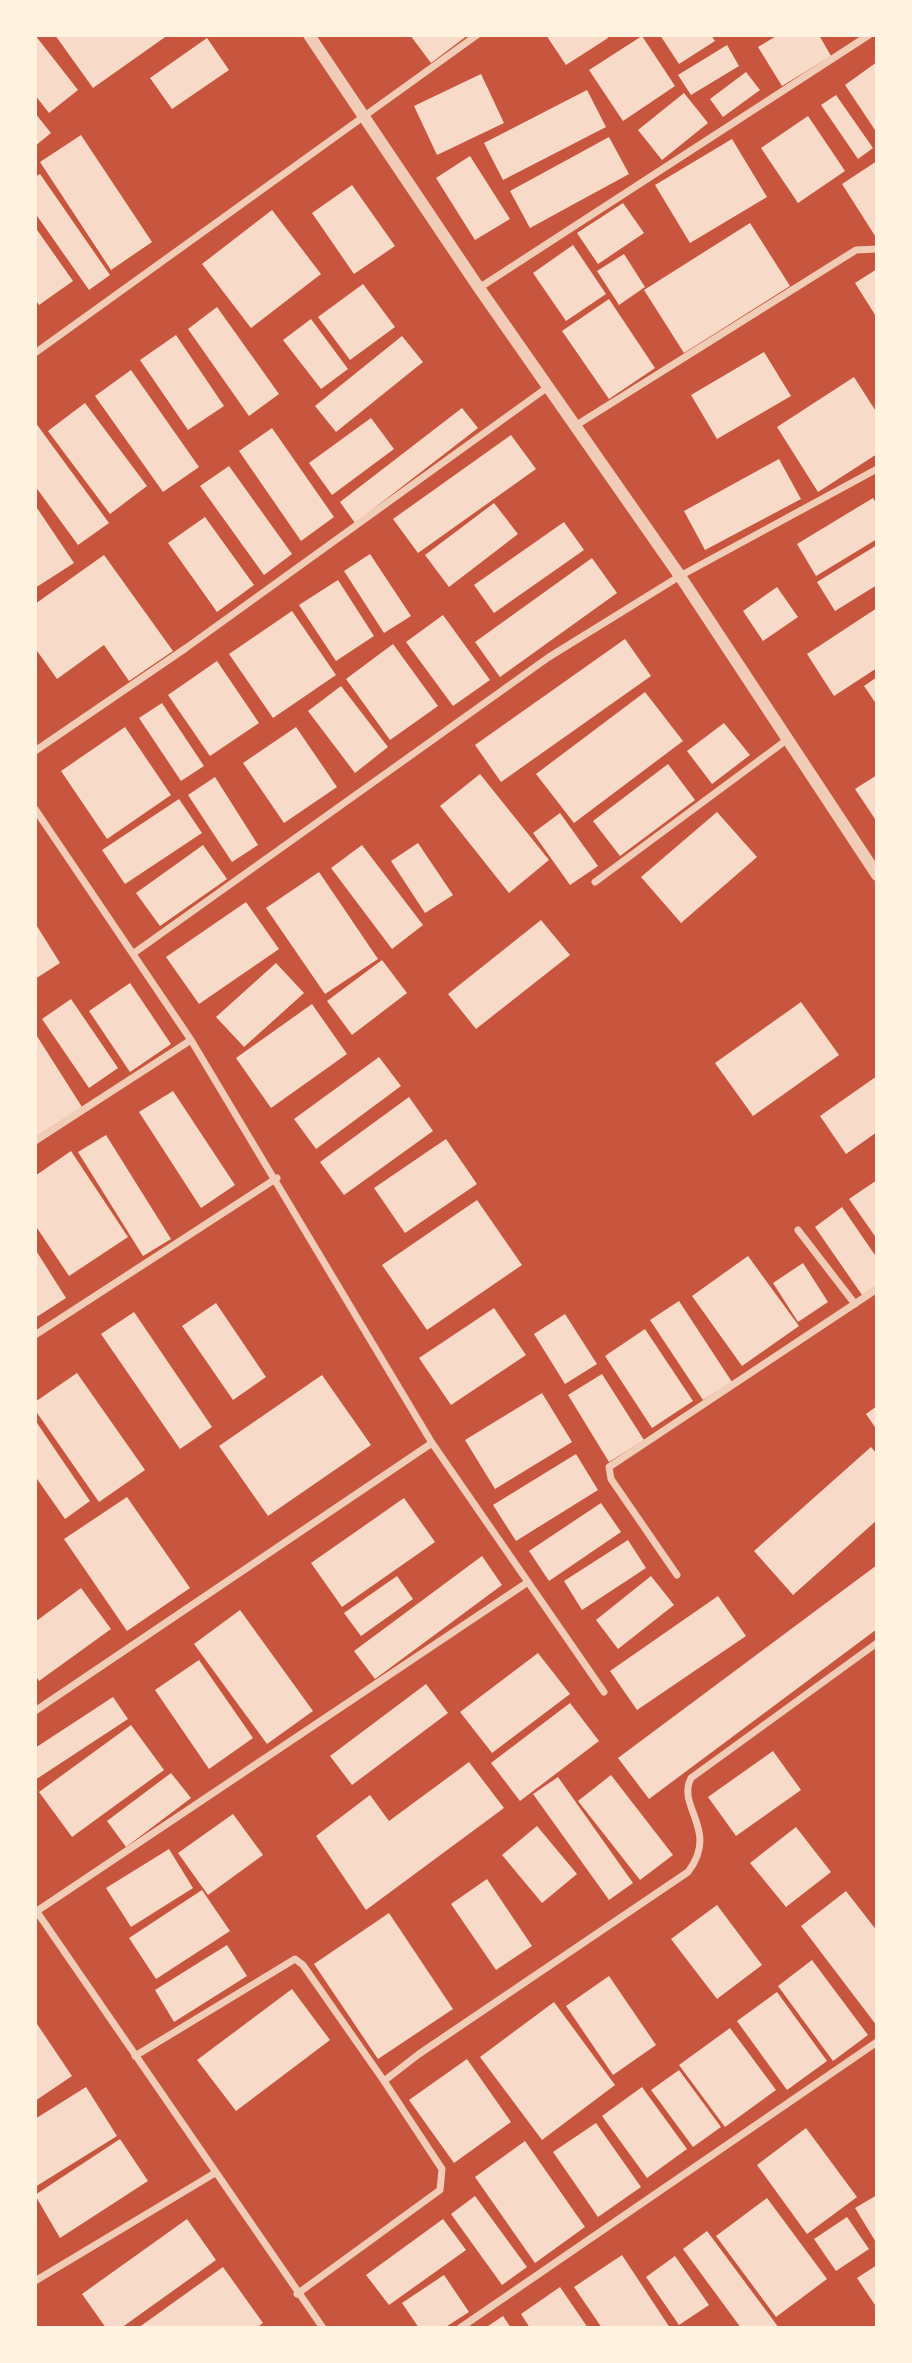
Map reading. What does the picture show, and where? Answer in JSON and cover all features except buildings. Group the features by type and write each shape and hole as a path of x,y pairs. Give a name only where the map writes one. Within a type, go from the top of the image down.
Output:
{"street":[{"path":"309,35 361,116 680,576 877,875"},
{"path":"35,353 477,35"},
{"path":"479,288 869,35"},
{"path":"575,426 856,250 877,249"},
{"path":"35,751 186,648 548,387"},
{"path":"134,953 549,657 680,576 877,469"},
{"path":"595,882 788,739"},
{"path":"35,809 191,1040 277,1178 432,1443 604,1692"},
{"path":"35,1141 191,1040"},
{"path":"35,1335 277,1178"},
{"path":"798,1230 855,1304"},
{"path":"677,1575 611,1479 609,1467 877,1289"},
{"path":"35,1712 432,1443"},
{"path":"323,2328 297,2294 36,1910 528,1582"},
{"path":"384,2081 419,2054 688,1872 699,1852 701,1831 686,1795 691,1778 877,1643"},
{"path":"135,2056 295,1959 303,1965 384,2081 442,2169 440,2190 297,2294"},
{"path":"460,2328 877,2042"},
{"path":"35,2281 215,2173"}]}
